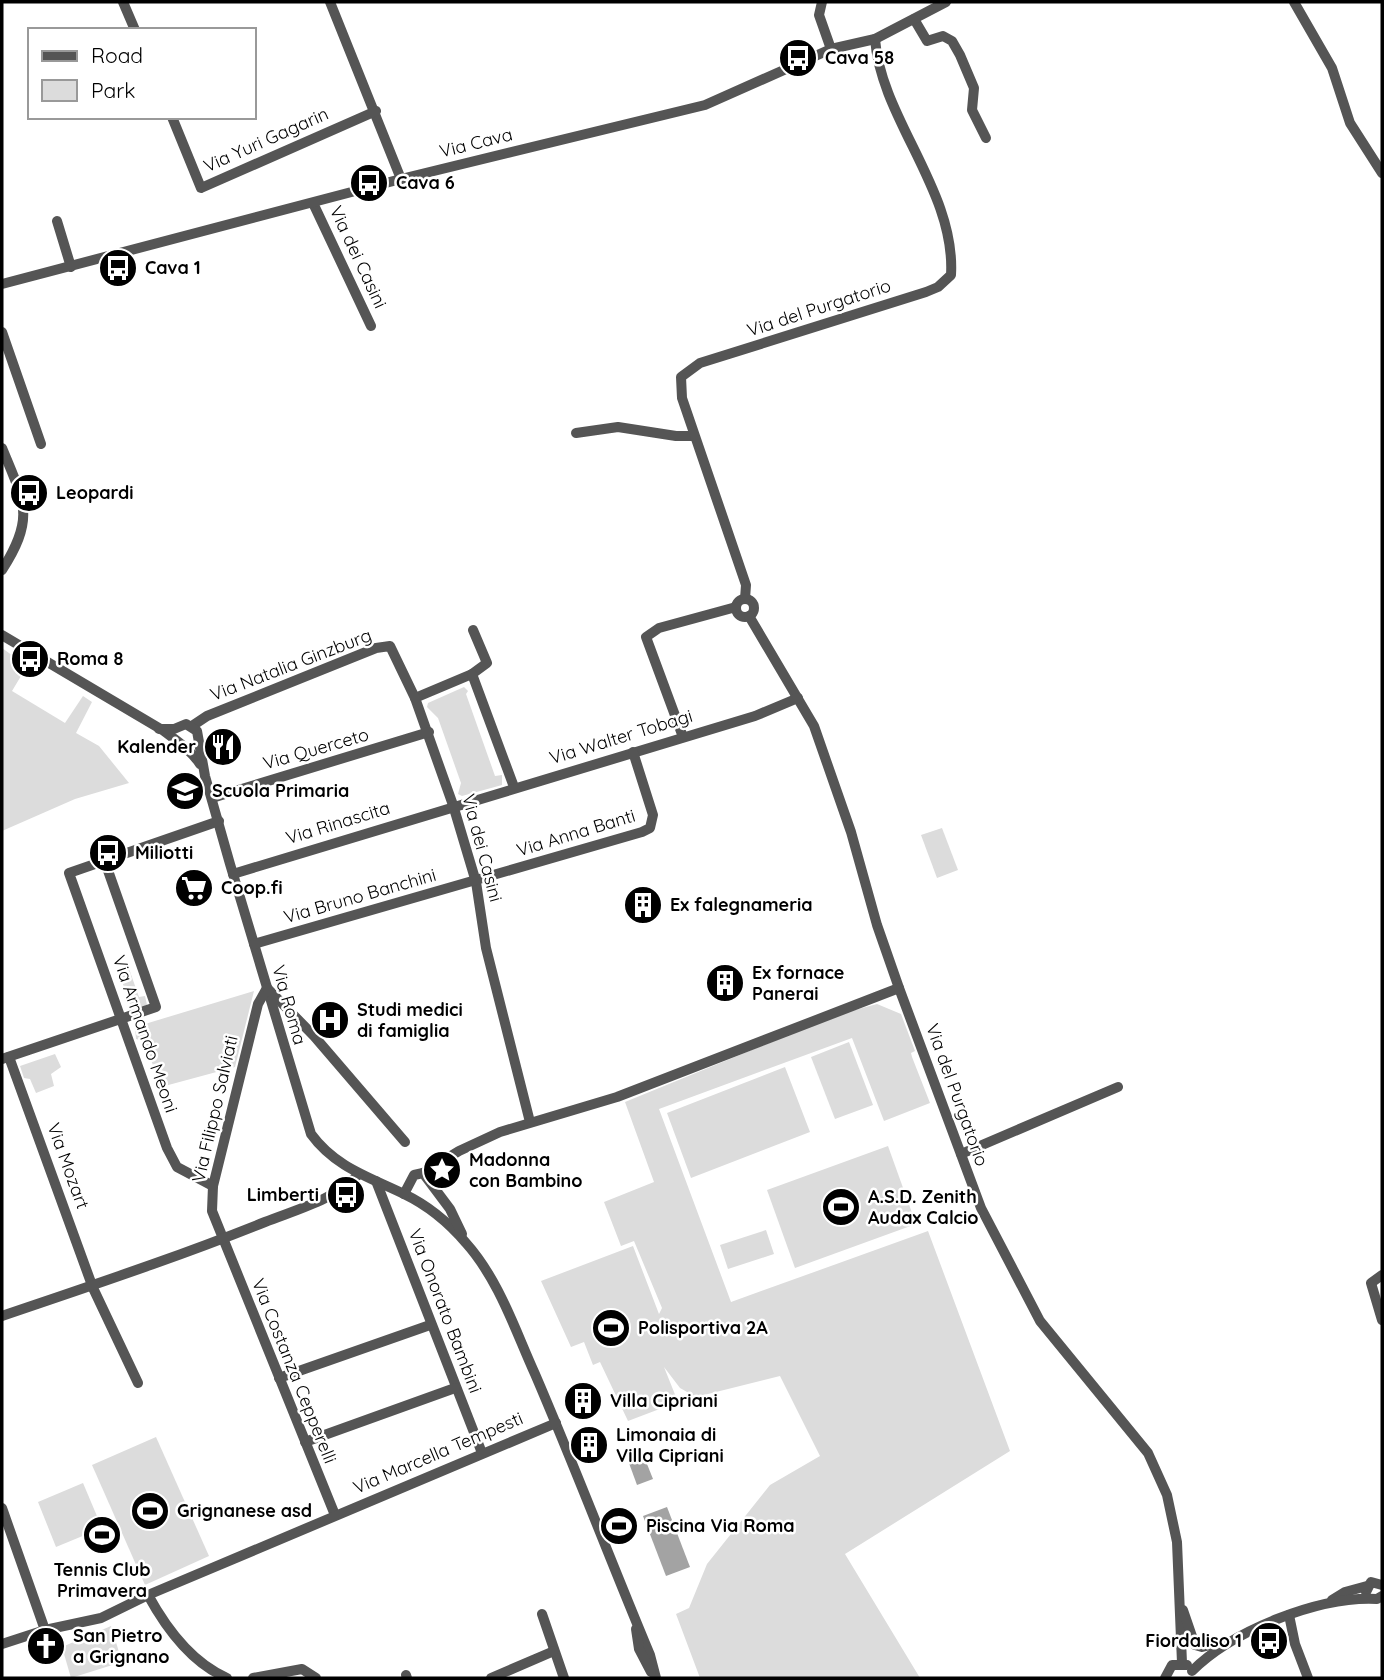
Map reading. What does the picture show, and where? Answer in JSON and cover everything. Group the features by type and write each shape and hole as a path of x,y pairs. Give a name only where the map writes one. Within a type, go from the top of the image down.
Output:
{"street":[{"path":"123,2 134,28"},
{"path":"330,2 376,111 401,179"},
{"path":"822,2 819,15 831,49"},
{"name":"Via Cava","path":"2,284 401,179 705,105 831,49 859,40 876,39 944,2"},
{"path":"1294,2 1332,68 1350,123 1382,173"},
{"path":"914,19 927,41 943,36 952,41 974,88 972,110 986,138"},
{"name":"Via del Purgatorio","path":"745,599 746,585 694,436 680,388 681,377 689,369 926,292 938,287 951,275 948,232 885,79 876,39"},
{"name":"Via Yuri Gagarin","path":"173,119 201,188 376,111"},
{"name":"Via dei Casini","path":"313,203 371,326"},
{"path":"57,221 71,267"},
{"path":"2,332 41,444"},
{"path":"576,433 618,427 676,436 694,436"},
{"path":"2,447 23,500 24,524 16,549 2,570"},
{"path":"683,737 646,637 659,628 736,607 745,599 753,604 754,608 749,616 739,615 736,607"},
{"name":"Via del Purgatorio","path":"749,616 814,726 839,796 899,988 981,1208 1040,1321 1148,1453 1167,1495 1177,1542 1180,1601"},
{"path":"415,698 471,674 487,663 473,630"},
{"name":"Via Roma","path":"2,635 187,748 205,776"},
{"name":"Via Natalia Ginzburg","path":"192,726 200,719 376,648 390,646 415,698"},
{"path":"471,674 514,787"},
{"name":"Via dei Casini","path":"415,698 429,732 476,882 486,948 530,1122"},
{"name":"Via Walter Tobagi","path":"453,805 755,716 797,698"},
{"path":"159,729 192,726"},
{"name":"Via Roma","path":"192,726 197,730 205,776 312,1134 332,1158 359,1174 404,1194 435,1213 467,1243"},
{"path":"176,741 178,728"},
{"name":"Via Querceto","path":"212,798 429,732"},
{"path":"187,748 198,741"},
{"name":"Via Anna Banti","path":"476,882 650,828 653,815 633,752"},
{"name":"Via Rinascita","path":"233,874 453,805"},
{"path":"6,1058 156,1007 105,862 219,821"},
{"name":"Via Armando Meoni","path":"105,862 69,873 167,1147 177,1167 213,1186"},
{"name":"Via Bruno Banchini","path":"254,944 476,882"},
{"path":"267,988 314,1036 405,1142"},
{"name":"Via Filippo Salviati","path":"221,1240 212,1211 213,1186 258,1004 267,988"},
{"path":"404,1194 414,1175 423,1173 459,1151 530,1122 617,1097 899,988"},
{"name":"Via Mozart","path":"6,1058 93,1288 138,1383"},
{"path":"961,1154 1118,1087"},
{"name":"Via Roma","path":"423,1173 450,1209 467,1243 494,1283 556,1423 636,1626 635,1636 639,1649 656,1678"},
{"path":"2,1316 93,1288 221,1240 339,1192 359,1174"},
{"name":"Via Onorato Bambini","path":"376,1181 482,1453"},
{"name":"Via Costanza Cepperelli","path":"221,1240 335,1515"},
{"path":"1378,1277 1372,1289 1382,1320"},
{"path":"279,1378 430,1325"},
{"path":"305,1442 455,1388"},
{"name":"Via Marcella Tempesti","path":"2,1644 45,1630 101,1618 148,1595 556,1423"},
{"path":"2,1508 45,1630"},
{"path":"1165,1678 1245,1635 1289,1615 1330,1602 1345,1592 1377,1591"},
{"path":"148,1595 173,1633 194,1656 227,1678"},
{"path":"1180,1601 1179,1631 1185,1668"},
{"path":"1180,1601 1195,1645 1202,1647 1245,1635"},
{"path":"542,1614 564,1678"},
{"path":"1289,1615 1295,1644 1308,1678"},
{"path":"1185,1668 1223,1642"},
{"path":"491,1678 554,1650"},
{"path":"253,1678 302,1669 317,1678"}],"green space":[{"path":"2,648 27,666 12,691 65,723 83,696 92,702 76,733 99,746 129,783 75,799 2,831"},
{"path":"464,687 468,691 466,694 495,776 502,775 502,785 462,796 458,794 461,783 438,718 427,707 428,703"},
{"path":"942,828 958,870 937,878 921,835"},
{"path":"128,966 139,997 145,996 147,1005 132,1010 118,970"},
{"path":"254,991 235,1067 161,1087 144,1041 136,1039 135,1027"},
{"path":"877,1004 901,1014 915,1051 911,1053 912,1057 930,1103 884,1121 852,1038 659,1109 731,1302 928,1231 1010,1451 845,1554 920,1678 700,1678 676,1614 689,1608 707,1564 770,1485 820,1456 780,1376 696,1397 680,1388 664,1367 678,1402 628,1421 600,1362 593,1365 584,1342 571,1347 541,1281 633,1246 659,1314 662,1308 634,1241 621,1246 604,1202 654,1182 625,1102 840,1014"},
{"path":"849,1042 873,1105 835,1119 811,1057"},
{"path":"55,1054 61,1067 51,1074 54,1086 36,1093 30,1079 24,1078 20,1066"},
{"path":"785,1067 810,1132 691,1178 667,1113"},
{"name":"A.S.D. Zenith Audax Calcio","path":"888,1146 916,1224 795,1268 767,1190"},
{"path":"766,1230 774,1254 728,1269 720,1245"},
{"name":"Grignanese asd","path":"156,1437 209,1556 145,1585 92,1465"},
{"path":"83,1483 102,1528 56,1547 38,1502"},
{"path":"111,1626 122,1662 71,1678 62,1647"}],"shaded area":[{"path":"641,1449 653,1479 637,1485 626,1455"},
{"path":"667,1507 690,1567 666,1576 643,1516"}],"place":[{"name":"Cava 58","path":"798,58"},
{"name":"Cava 6","path":"369,183"},
{"name":"Cava 1","path":"118,268"},
{"name":"Leopardi","path":"29,493"},
{"name":"Roma 8","path":"30,659"},
{"name":"Kalender","path":"223,747"},
{"name":"Scuola Primaria","path":"185,791"},
{"name":"Miliotti","path":"108,853"},
{"name":"Coop.fi","path":"194,888"},
{"name":"Ex falegnameria","path":"643,905"},
{"name":"Ex fornace Panerai","path":"725,983"},
{"name":"Studi medici di famiglia","path":"330,1020"},
{"name":"Madonna con Bambino","path":"442,1170"},
{"name":"Limberti","path":"346,1195"},
{"name":"A.S.D. Zenith Audax Calcio","path":"841,1207"},
{"name":"Polisportiva 2A","path":"611,1328"},
{"name":"Villa Cipriani","path":"583,1401"},
{"name":"Limonaia di Villa Cipriani","path":"589,1445"},
{"name":"Grignanese asd","path":"150,1511"},
{"name":"Piscina Via Roma","path":"619,1526"},
{"name":"Tennis Club Primavera","path":"102,1535"},
{"name":"Fiordaliso 1","path":"1269,1641"},
{"name":"San Pietro a Grignano","path":"46,1646"}]}
